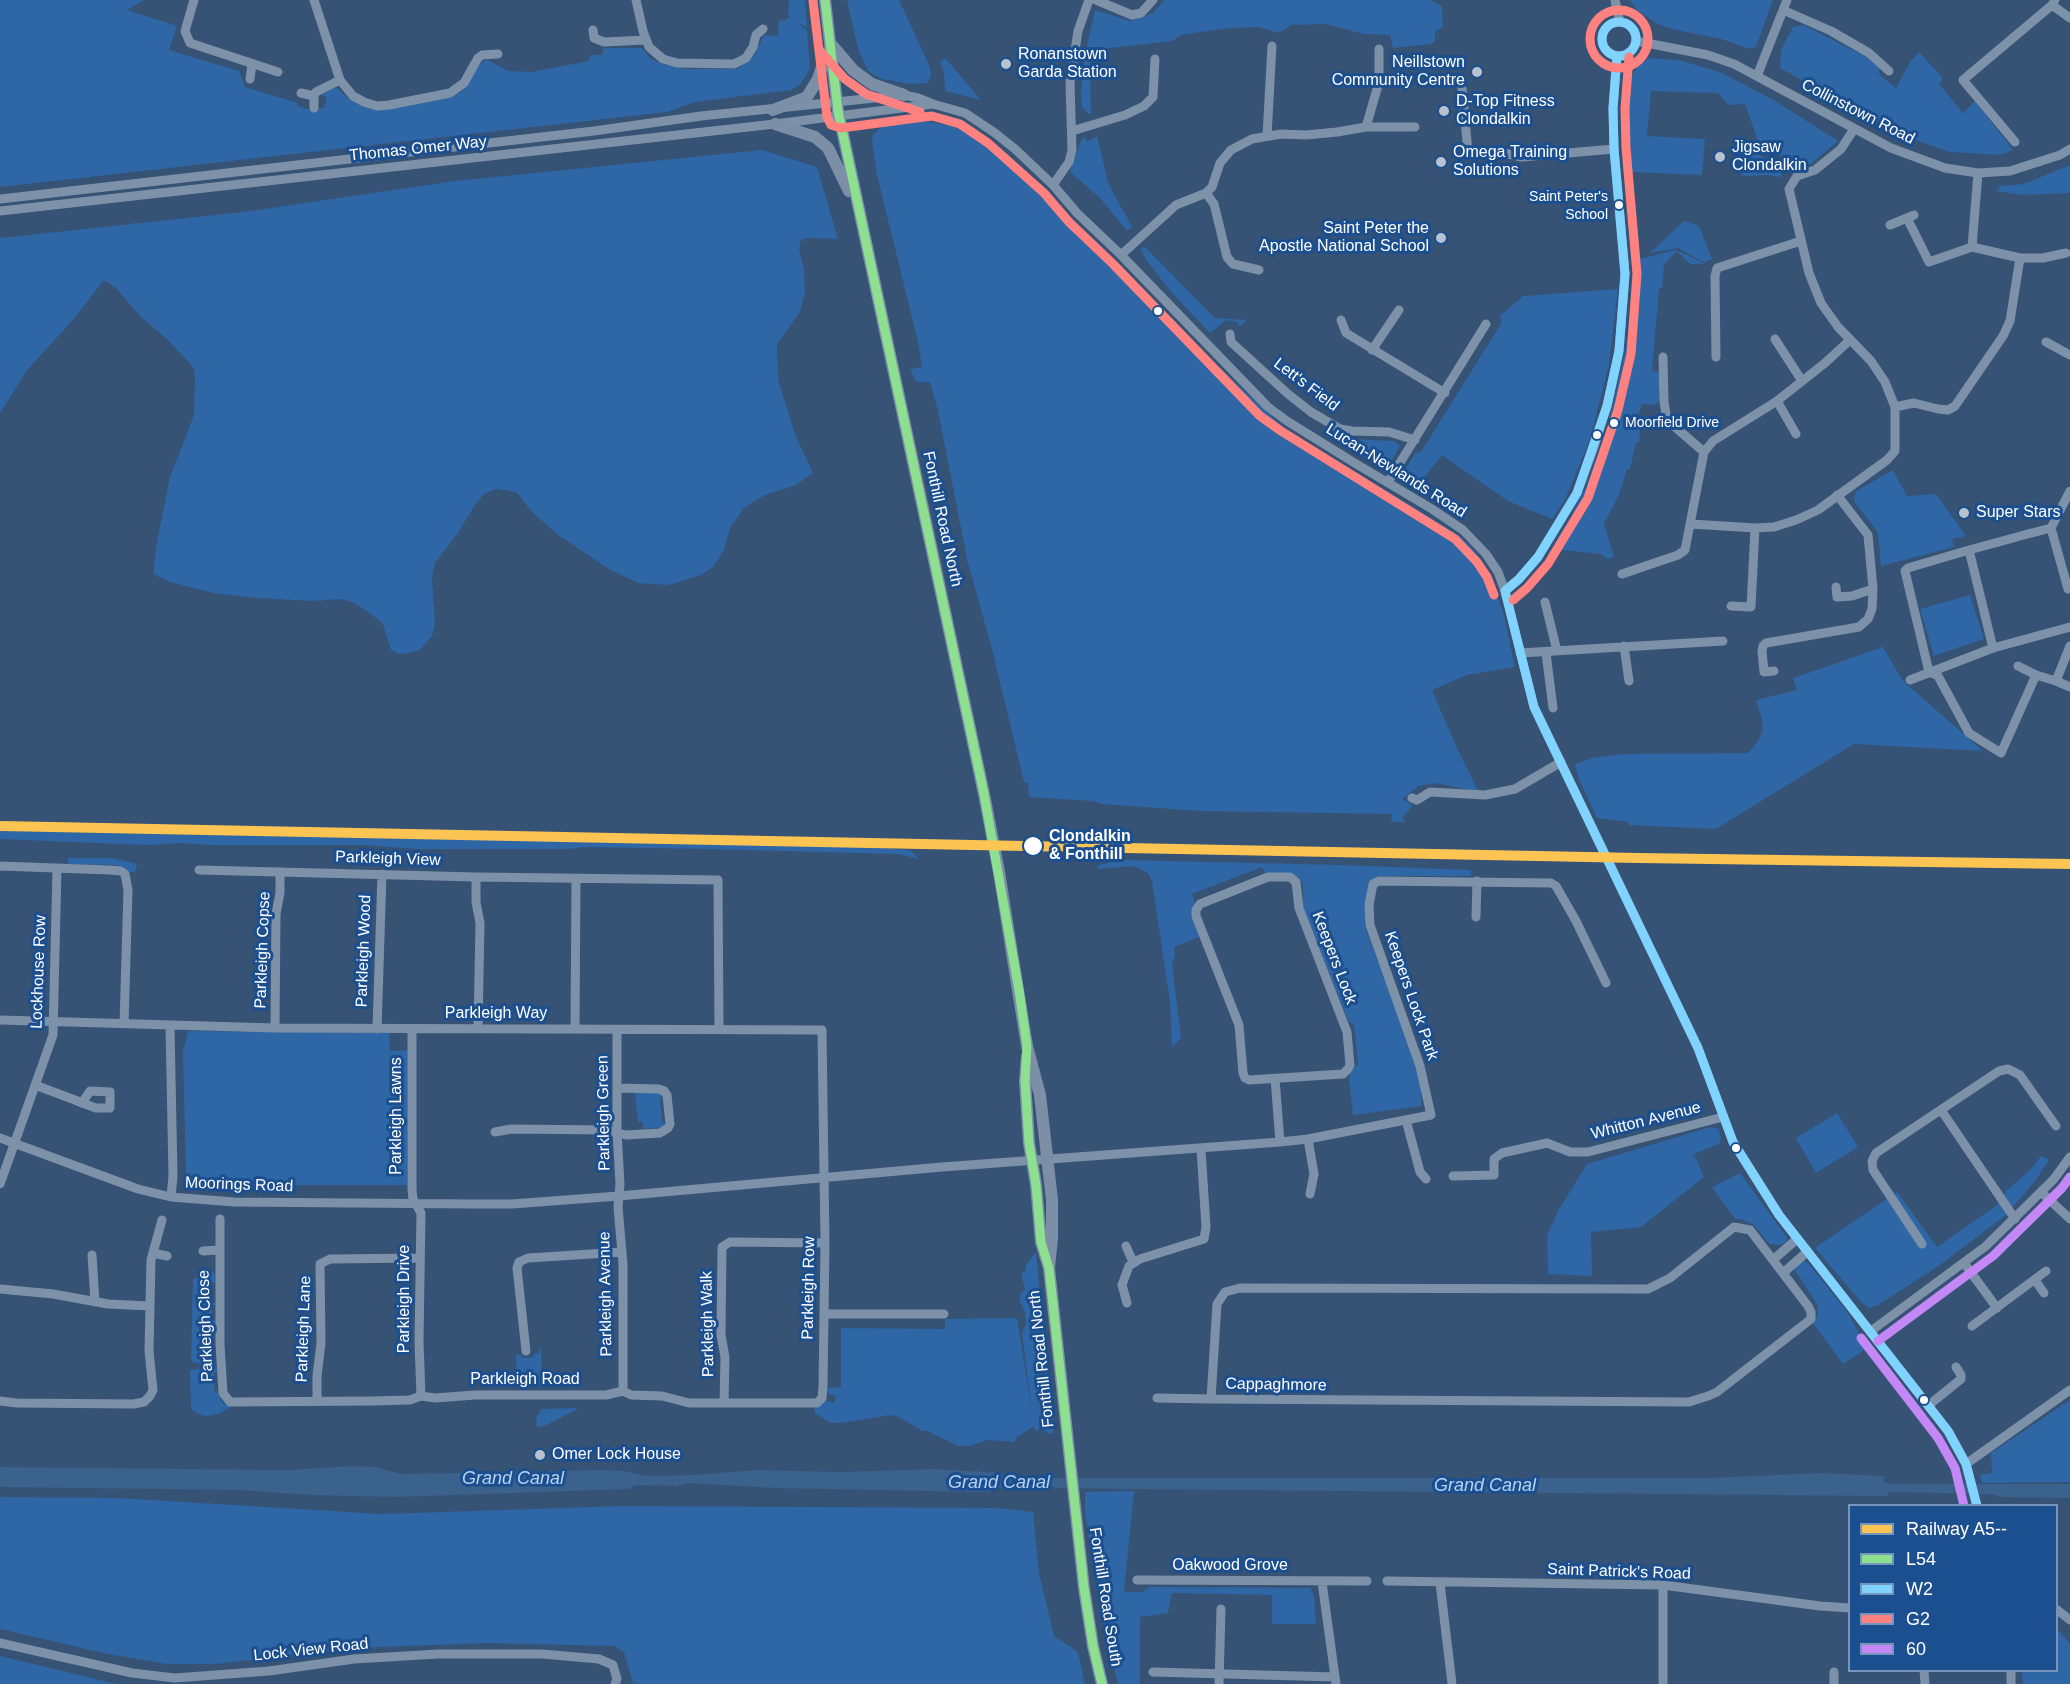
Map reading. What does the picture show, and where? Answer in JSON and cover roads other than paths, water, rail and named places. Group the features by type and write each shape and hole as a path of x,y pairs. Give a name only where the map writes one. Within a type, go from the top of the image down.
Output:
{"main road":[{"name":"Fonthill Road North","path":"825,0 836,102 984,794 1027,1046 1040,1095 1052,1200 1049,1268"},
{"path":"829,43 853,70 872,84 904,95"},
{"path":"773,110 807,97 825,64 829,43"},
{"path":"776,124 815,137 828,148 860,214"},
{"name":"Fonthill Road North","path":"1027,1046 1025,1081 1031,1161 1036,1185 1041,1242 1049,1268 1075,1515"},
{"name":"Fonthill Road South","path":"1075,1515 1086,1599 1102,1684"}],"street":[{"path":"315,0 340,80 353,96 377,106 455,90 467,80 478,58 482,55 498,54"},
{"path":"636,0 645,40 655,53 670,61 695,64 734,64 746,58 753,47 756,35 763,28"},
{"path":"1053,185 1069,162 1072,150 1070,83 1078,31 1089,0"},
{"path":"1096,0 1132,15 1141,13 1153,0"},
{"path":"1615,0 1620,22"},
{"path":"1757,76 1787,0"},
{"path":"192,1 185,31 190,43 278,72"},
{"path":"2014,142 1964,80 2053,3 2070,18"},
{"path":"1783,10 1840,36 1869,53 1889,71"},
{"path":"1620,22 1633,29 1636,41 1628,54 1611,55 1604,49 1602,37 1608,26 1620,22"},
{"path":"593,30 594,38 604,42 645,40"},
{"name":"Collinstown Road","path":"1636,41 1708,55 1734,64 1891,148 1945,168 1978,173 2010,171 2060,155 2070,149"},
{"path":"1267,136 1272,46"},
{"path":"1366,127 1379,82 1378,49"},
{"path":"1505,591 1519,579 1538,556 1577,493 1607,406 1619,351 1625,274 1614,149 1613,108 1617,56"},
{"path":"1072,131 1125,116 1144,106 1153,97 1155,59"},
{"path":"250,79 252,64"},
{"path":"314,108 314,96 321,88 340,80"},
{"path":"1462,89 1468,152 1471,155 1504,153 1522,156 1614,149"},
{"path":"301,93 314,96"},
{"name":"Lucan-Newlands Road","path":"836,102 904,95 965,113 995,133 1053,185 1077,213 1121,255 1268,407 1287,421 1432,508 1473,539 1498,572 1505,591 1534,707 1698,1048 1733,1142 1779,1215 1948,1431 1965,1464 1976,1504"},
{"name":"Thomas Omer Way","path":"0,199 836,102"},
{"name":"Lucan-Newlands Road","path":"839,116 933,104"},
{"name":"Thomas Omer Way","path":"0,211 839,116"},
{"path":"1121,255 1176,205 1206,193 1212,187 1220,163 1231,150 1252,139 1281,134 1306,135 1366,127 1416,127"},
{"path":"1691,524 1755,528 1796,520 1818,510 1887,460 1895,451 1895,407 1885,382 1871,361 1838,327 1821,303 1809,273 1789,189 1797,176 1815,170 1841,149 1854,129"},
{"path":"1972,247 1978,173"},
{"path":"1206,193 1214,204 1227,257 1233,264 1259,270"},
{"path":"1890,225 1911,216 1929,262 1972,247 2020,258 2043,258 2066,253"},
{"path":"1716,357 1715,276 1717,268 1801,241"},
{"path":"1895,407 1914,403 1948,410 1955,406 2003,336 2010,321 2020,258"},
{"path":"1372,350 1399,310"},
{"path":"1341,320 1346,333 1444,393"},
{"path":"1388,482 1486,324"},
{"name":"Lett's Field","path":"1230,334 1231,342 1288,394 1311,412 1340,429 1389,432 1415,440"},
{"path":"1775,339 1802,381"},
{"path":"1622,574 1678,555 1685,550 1704,452 1713,441 1777,401 1850,340"},
{"path":"2046,342 2070,355"},
{"path":"1663,357 1664,402 1667,420 1704,452"},
{"path":"1777,401 1796,434"},
{"path":"1929,672 1905,571 1908,568 1969,550 2051,528 2066,510 2070,491"},
{"path":"1774,671 1764,672 1762,651 1766,643 1859,627 1868,619 1872,609 1873,589 1868,536 1837,495"},
{"path":"1731,606 1751,607 1755,528"},
{"path":"2051,528 2068,589"},
{"path":"1969,550 1993,648"},
{"path":"1836,587 1837,597 1852,596 1873,589"},
{"path":"1545,602 1557,651"},
{"path":"1910,680 1993,648 2070,628"},
{"path":"1520,653 1723,641"},
{"path":"1624,646 1629,681"},
{"path":"2056,681 2070,646"},
{"path":"1546,652 1553,708"},
{"path":"2018,666 2070,687"},
{"path":"1929,672 1938,676 1969,733 2001,753 2036,675"},
{"path":"1412,798 1417,800 1430,792 1485,795 1515,789 1561,762"},
{"path":"0,866 122,871 128,890 124,1024"},
{"name":"Lockhouse Row","path":"0,1184 53,1035 57,868"},
{"name":"Parkleigh View","path":"199,870 718,880 718,1029"},
{"name":"Parkleigh Copse","path":"275,1029 276,914 280,893 280,872"},
{"name":"Parkleigh Wood","path":"377,1029 382,874"},
{"path":"476,877 476,902 480,923 478,1029"},
{"name":"Keepers Lock","path":"1268,877 1290,877 1296,882 1299,908 1347,1032 1350,1065 1346,1072 1339,1074 1275,1079 1249,1080 1243,1073 1239,1025 1196,916 1196,910 1200,904 1268,877"},
{"path":"575,1029 576,879"},
{"name":"Keepers Lock Park","path":"1406,1120 1431,1115 1420,1066 1370,925 1373,884 1379,881 1551,883 1556,886 1576,921 1605,983"},
{"path":"1476,917 1477,881"},
{"name":"Parkleigh Way","path":"0,1020 275,1029 822,1030"},
{"path":"170,1026 173,1176 171,1197"},
{"name":"Parkleigh Lawns","path":"412,1029 412,1190 415,1202"},
{"name":"Parkleigh Green","path":"617,1030 619,1196"},
{"name":"Parkleigh Row","path":"821,1399 825,1243 822,1030"},
{"path":"1922,1244 1873,1170 1872,1161 1876,1153 1999,1071 2008,1069 2020,1075 2056,1126"},
{"path":"1275,1079 1280,1142"},
{"path":"35,1085 82,1103"},
{"path":"495,1132 511,1129 606,1130 626,1136 666,1130 670,1124 667,1095 664,1091 618,1088"},
{"path":"1941,1110 2016,1219"},
{"name":"Whitton Avenue","path":"1453,1176 1494,1175 1494,1159 1502,1153 1547,1143 1570,1152 1588,1152 1724,1117"},
{"path":"1031,1161 1308,1139 1406,1120 1420,1172 1426,1179"},
{"name":"Moorings Road","path":"0,1138 138,1189 171,1197 234,1202 512,1204 1031,1161"},
{"path":"1308,1139 1314,1174 1310,1194"},
{"path":"1127,1303 1122,1285 1126,1269 1133,1262 1204,1239 1206,1227 1201,1149"},
{"path":"1871,1331 1986,1246 2016,1219 2070,1157"},
{"path":"2041,1192 2070,1219"},
{"name":"Parkleigh Avenue","path":"619,1196 622,1252 623,1391"},
{"name":"Parkleigh Drive","path":"415,1202 421,1213 419,1342 421,1396"},
{"name":"Parkleigh Close","path":"220,1219 220,1344 223,1393 227,1400"},
{"path":"0,1401 17,1403 144,1402 153,1390 149,1350 150,1306 153,1253 162,1220"},
{"name":"Cappaghmore","path":"1734,1227 1750,1230 1774,1259 1808,1306 1811,1319 1718,1392 1689,1402 1210,1399 1216,1304 1225,1292 1240,1288 1648,1289 1670,1278 1734,1227"},
{"path":"1774,1259 1797,1239"},
{"name":"Parkleigh Walk","path":"724,1403 725,1357 721,1335 722,1250 724,1244 730,1242 825,1243"},
{"path":"1126,1246 1133,1262"},
{"name":"Parkleigh Close","path":"203,1251 219,1250"},
{"path":"526,1351 517,1268 519,1262 528,1258 622,1252"},
{"path":"1784,1272 1808,1252"},
{"path":"153,1253 167,1256"},
{"path":"92,1255 95,1302"},
{"name":"Parkleigh Lane","path":"317,1400 316,1376 321,1344 320,1267 323,1260 420,1258"},
{"path":"1964,1263 1997,1308"},
{"path":"1972,1326 2046,1271"},
{"path":"2035,1280 2044,1293"},
{"path":"0,1289 32,1291 127,1306 150,1306"},
{"path":"824,1314 944,1314"},
{"path":"1929,1405 1960,1379 1961,1375 1956,1367"},
{"path":"1965,1464 2070,1390"},
{"name":"Parkleigh Road","path":"227,1400 234,1403 391,1400 414,1399 421,1396 435,1398 475,1395 606,1395 623,1391 631,1395 662,1396 689,1403 817,1403 821,1399"},
{"path":"1157,1398 1210,1399"},
{"name":"Oakwood Grove","path":"1137,1580 1367,1581"},
{"name":"Saint Patrick's Road","path":"1387,1581 1663,1586 1848,1608"},
{"path":"1154,1672 1219,1679 1336,1680 1322,1582"},
{"path":"1440,1583 1452,1684"},
{"path":"1663,1586 1663,1684"},
{"path":"1219,1679 1221,1609"},
{"path":"2058,1611 2070,1620"},
{"name":"Lock View Road","path":"0,1642 132,1673 175,1678 269,1671 354,1659 438,1654 542,1653 599,1659 613,1665 616,1681"},
{"path":"1834,1672 1834,1684"}],"water":[{"name":"Grand Canal","path":"0,1467 287,1470 375,1467 401,1474 602,1470 625,1471 646,1476 757,1470 840,1472 936,1469 1001,1473 1005,1477 1053,1478 1708,1478 1820,1473 1885,1476 1884,1482 1893,1484 2070,1484 2070,1498 1890,1492 1886,1496 1879,1496 1125,1489 1056,1488 1049,1485 1005,1485 987,1492 976,1492 776,1488 688,1483 676,1486 636,1485 629,1489 397,1497 310,1495 238,1490 0,1487"}],"rail line":[{"name":"A5--","path":"0,826 1639,858 2070,864"}],"place":[{"name":"Ronanstown Garda Station","path":"1006,64"},
{"name":"Neillstown Community Centre","path":"1477,72"},
{"name":"D-Top Fitness Clondalkin","path":"1444,111"},
{"name":"Jigsaw Clondalkin","path":"1720,157"},
{"name":"Omega Training Solutions","path":"1441,162"},
{"name":"Saint Peter's School","path":"1619,205"},
{"name":"Saint Peter the Apostle National School","path":"1441,238"},
{"name":"Moorfield Drive","path":"1614,423"},
{"name":"Super Stars","path":"1964,513"},
{"name":"Clondalkin & Fonthill","path":"1033,846"},
{"name":"Omer Lock House","path":"540,1455"}]}
